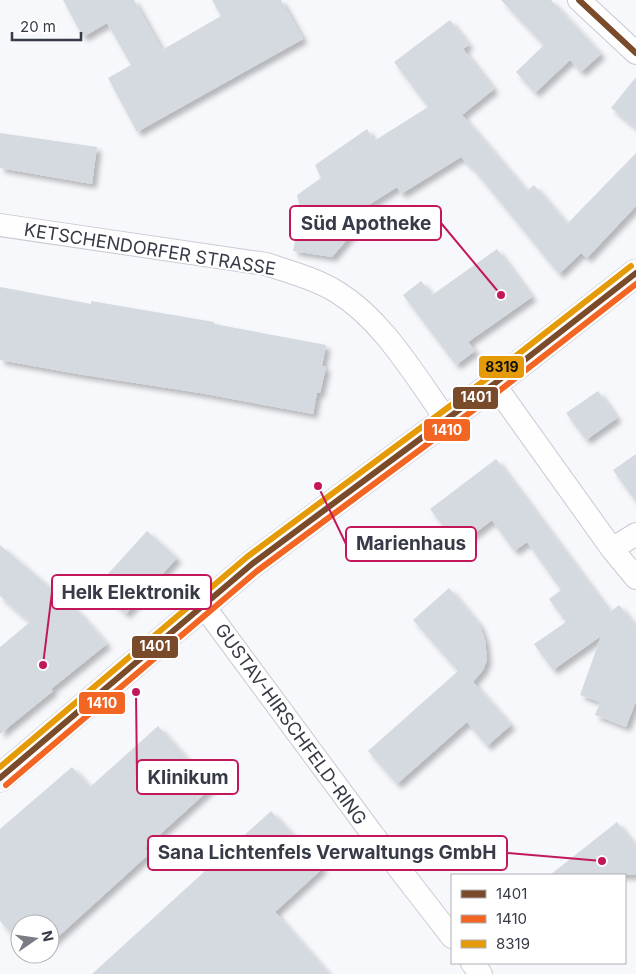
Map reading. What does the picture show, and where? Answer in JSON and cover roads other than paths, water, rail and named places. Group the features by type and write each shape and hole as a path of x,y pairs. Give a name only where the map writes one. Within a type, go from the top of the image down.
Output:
{"street":[{"path":"579,0 636,52"},
{"name":"KETSCHENDORFER STRASSE","path":"0,225 266,264 301,276 337,292 368,317 384,333 446,419"},
{"path":"0,778 252,564 494,384 636,273"},
{"path":"494,384 612,550 636,578"},
{"path":"612,550 636,534"},
{"name":"GUSTAV-HIRSCHFELD-RING","path":"203,605 368,827 451,935"},
{"path":"473,964 481,974"}],"place":[{"name":"Süd Apotheke","path":"501,295"},
{"name":"Marienhaus","path":"318,486"},
{"name":"Helk Elektronik","path":"43,665"},
{"name":"Klinikum","path":"136,692"},
{"name":"Sana Lichtenfels Verwaltungs GmbH","path":"602,861"}]}
